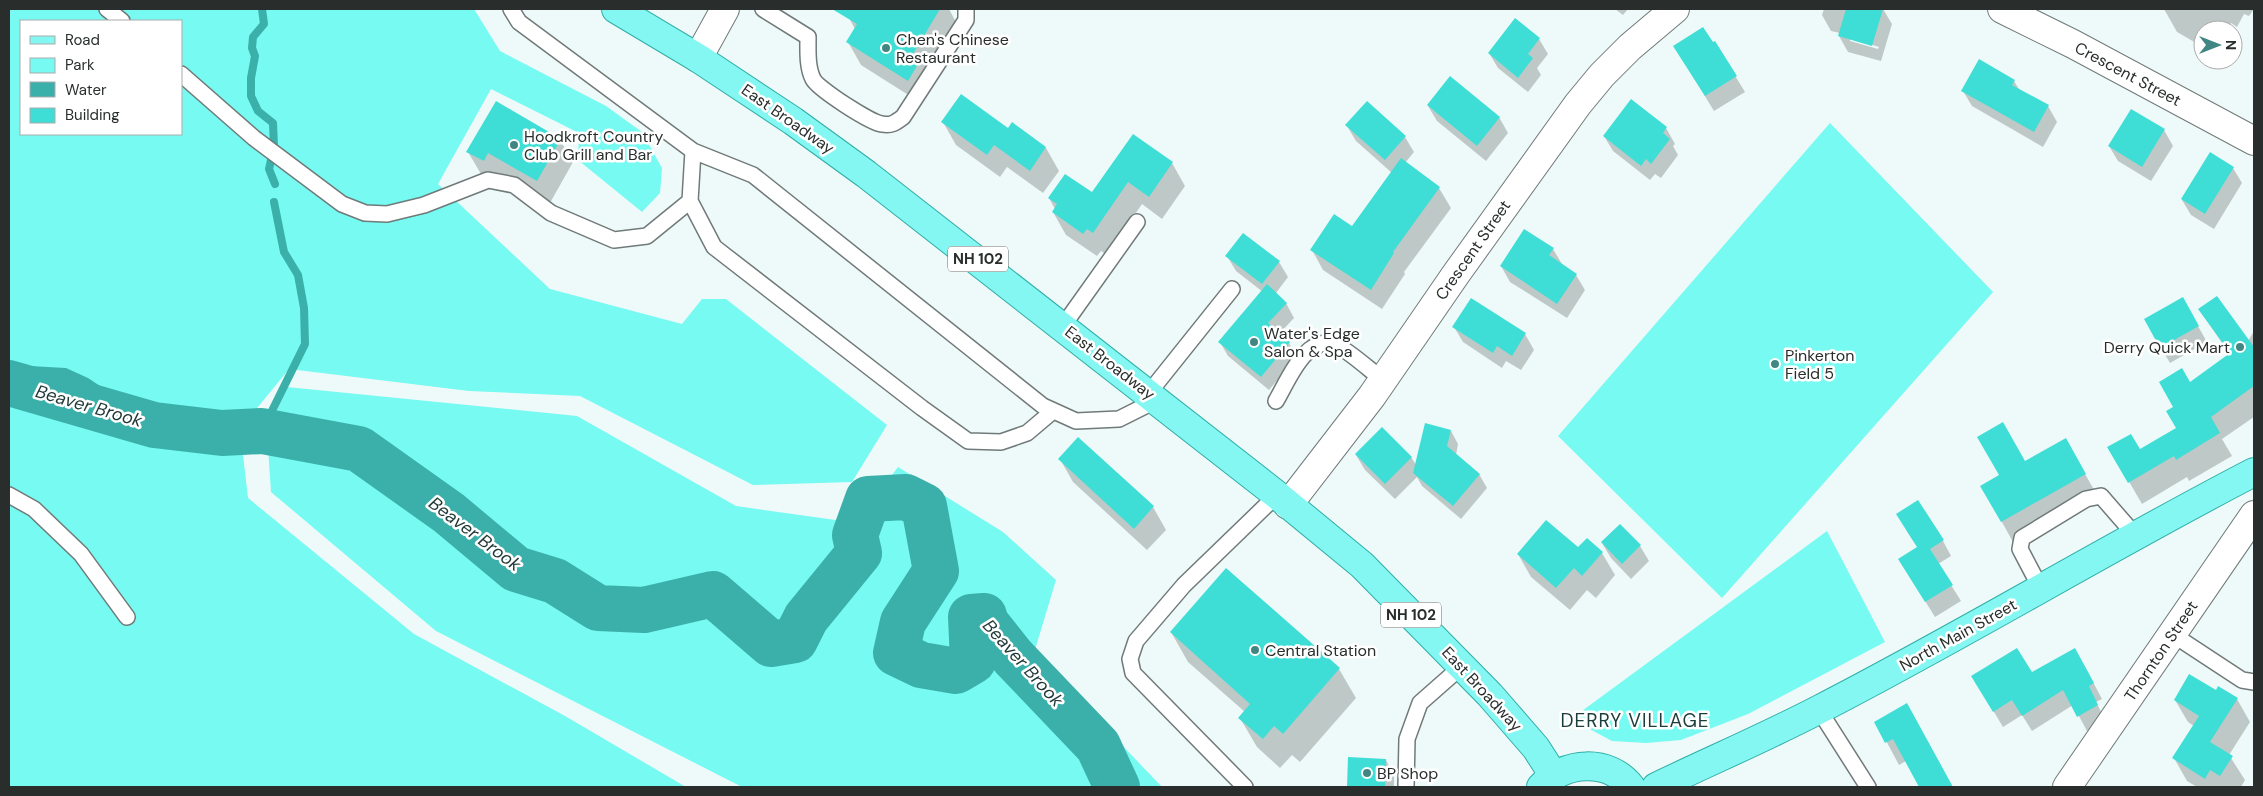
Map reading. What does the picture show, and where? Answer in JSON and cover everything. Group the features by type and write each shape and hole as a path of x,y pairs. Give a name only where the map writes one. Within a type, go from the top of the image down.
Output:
{"main road":[{"name":"East Broadway","path":"616,9 698,58 793,121 866,174 1063,326 1362,565 1514,721 1536,748 1548,782"},
{"name":"North Main Street","path":"1656,787 1819,710 2254,472"},
{"path":"1548,782 1579,766 1597,767 1614,773 1631,787"}],"street":[{"path":"698,58 726,9"},
{"name":"Crescent Street","path":"1282,500 1383,380 1461,266 1578,104 1602,74 1630,47 1675,9"},
{"name":"Crescent Street","path":"2002,9 2073,44 2254,141"},
{"name":"Thornton Street","path":"2067,787 2254,515"}],"lane":[{"path":"107,9 121,20"},
{"path":"511,9 519,22 693,151 753,175 1043,406 1076,421 1119,419 1152,397 1232,289"},
{"path":"763,9 808,37 809,70 815,82 827,93 880,124 892,125 903,117 966,20 966,9"},
{"path":"182,75 254,138 342,204 365,213 387,214 415,207 488,180 514,185 551,213 614,240 647,236 690,201"},
{"path":"693,151 690,201 714,247 968,442 1001,442 1027,433 1053,410"},
{"path":"1063,326 1136,222"},
{"path":"1276,401 1301,359 1311,348 1325,343 1337,345 1383,380"},
{"path":"9,495 34,509 81,554 127,617"},
{"path":"2040,589 2020,549 2022,538 2086,499 2101,496 2134,536"},
{"path":"1245,787 1133,673 1130,658 1136,641 1184,585 1282,500"},
{"path":"2172,634 2242,680 2254,682"},
{"path":"1406,787 1407,739 1420,703 1462,666"},
{"path":"1819,710 1868,787"}],"green space":[{"path":"9,9 474,9 500,51 606,106 642,132 662,168 660,193 642,212 578,160 579,133 491,89 438,184 550,289 682,324 702,299 726,299 887,425 852,482 753,485 580,396 469,391 289,369 240,429 248,498 414,634 565,716 686,787 9,787"},
{"name":"Pinkerton Field 5","path":"1830,123 1993,292 1722,598 1558,436"},
{"path":"287,387 577,416 736,506 857,523 898,467 1003,532 1056,580 1034,653 1162,787 742,787 436,631 271,492 267,433"},
{"path":"1827,531 1885,642 1748,714 1681,740 1646,743 1612,741 1571,719"}],"water":[{"path":"29,366 66,368 88,378 112,394 147,408 163,417 193,423 256,425 256,447 236,444 169,446 67,396 38,390 9,392 9,368"}],"building":[{"name":"Chen's Chinese Restaurant","path":"832,9 940,9 913,54 921,59 908,81 846,42 857,24"},
{"path":"1846,9 1883,9 1872,46 1838,36"},
{"path":"1515,18 1540,38 1528,54 1533,58 1518,78 1488,53"},
{"path":"1703,27 1713,42 1715,41 1737,76 1705,96 1673,46"},
{"path":"1979,59 2015,80 2012,85 2049,105 2034,132 1961,91"},
{"path":"1450,76 1500,117 1477,146 1427,105"},
{"path":"961,94 1008,128 1012,122 1046,147 1030,171 994,145 987,155 941,122"},
{"path":"1631,99 1667,127 1663,133 1670,139 1651,164 1646,159 1641,166 1603,136"},
{"name":"Hoodkroft Country Club Grill and Bar","path":"496,101 561,139 537,181 488,153 484,161 466,152"},
{"path":"1367,101 1406,136 1385,160 1345,125"},
{"path":"2131,109 2165,129 2142,167 2108,146"},
{"path":"1133,134 1173,162 1149,197 1128,182 1093,233 1087,229 1083,234 1052,212 1057,204 1048,198 1065,174 1092,192"},
{"path":"2210,152 2234,167 2205,214 2181,199"},
{"path":"1401,158 1440,187 1393,252 1371,290 1310,250 1334,214 1352,226"},
{"path":"1524,229 1554,248 1549,255 1577,274 1557,304 1500,266"},
{"path":"1243,233 1280,261 1262,284 1225,256"},
{"name":"Water's Edge Salon & Spa","path":"1267,284 1287,303 1268,323 1290,342 1261,377 1218,342"},
{"path":"2217,296 2254,347 2254,386 2211,417 2220,433 2176,460 2174,456 2128,483 2107,447 2131,434 2140,449 2176,428 2166,411 2173,407 2159,382 2182,368 2190,382 2230,353 2198,309"},
{"path":"2183,297 2199,326 2160,348 2144,319"},
{"path":"1471,298 1526,333 1512,356 1497,346 1493,353 1452,327"},
{"path":"2003,422 2025,461 2066,438 2086,474 2001,522 1980,486 1999,475 1977,437"},
{"path":"1425,423 1451,430 1447,446 1480,474 1453,506 1413,473"},
{"path":"1382,427 1412,457 1385,484 1355,454"},
{"path":"1078,437 1154,506 1134,529 1058,459"},
{"path":"1918,500 1944,540 1930,549 1953,585 1925,602 1898,559 1917,547 1896,514"},
{"path":"1546,520 1578,547 1587,538 1603,552 1582,576 1574,568 1556,588 1517,554"},
{"path":"1620,524 1641,545 1622,564 1601,542"},
{"name":"Central Station","path":"1226,568 1340,668 1283,734 1274,726 1263,739 1238,718 1250,704 1170,632"},
{"path":"2017,648 2032,672 2075,648 2094,683 2089,686 2098,705 2077,717 2063,690 2022,716 2012,700 1993,712 1971,676"},
{"path":"2189,674 2216,690 2218,686 2238,698 2210,742 2233,756 2220,776 2210,770 2205,779 2172,758 2199,716 2174,700"},
{"path":"1907,703 1953,787 1919,787 1893,739 1885,743 1874,722"},
{"name":"BP Shop","path":"1348,757 1386,759 1385,787 1347,787"}],"waterway":[{"path":"262,9 264,24 253,37 252,48 255,56 251,78 251,96 258,111 273,123 274,147 269,169 275,184"},
{"path":"262,431 305,344 304,308 298,275 284,252 274,202"},
{"name":"Beaver Brook","path":"9,383 154,425 222,433 262,431 359,449 449,513 516,569 555,581 598,608 644,610 713,594 771,644 795,640 806,618 859,553 855,535 868,499 906,497 924,506 936,571 903,622 896,653 921,665 956,671 973,661 971,617 984,616 986,623 1013,657 1098,746 1117,787"}],"place":[{"name":"Chen's Chinese Restaurant","path":"886,48"},
{"name":"Hoodkroft Country Club Grill and Bar","path":"514,145"},
{"name":"Water's Edge Salon & Spa","path":"1254,342"},
{"name":"Derry Quick Mart","path":"2240,347"},
{"name":"Pinkerton Field 5","path":"1775,364"},
{"name":"Central Station","path":"1255,650"},
{"name":"BP Shop","path":"1367,773"}],"district":[{"name":"DERRY VILLAGE","path":"1635,720"}]}
